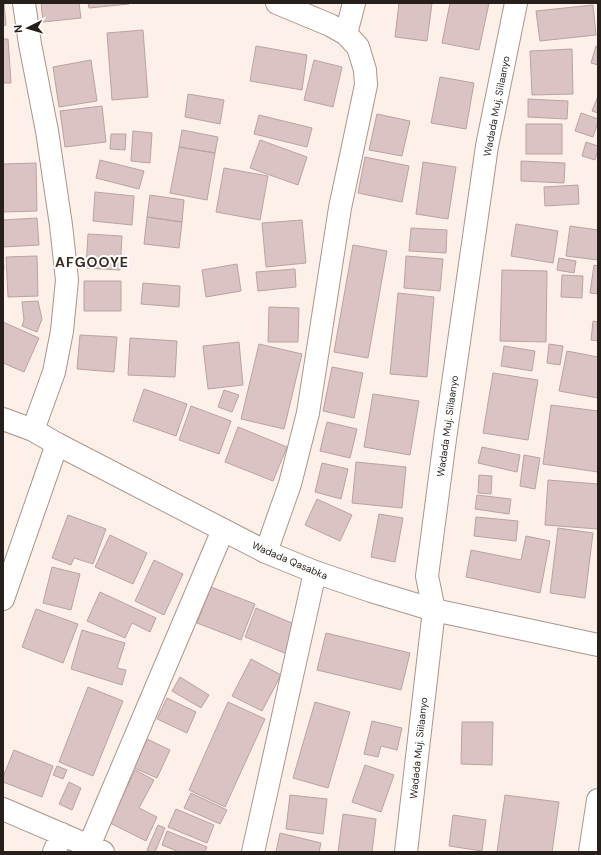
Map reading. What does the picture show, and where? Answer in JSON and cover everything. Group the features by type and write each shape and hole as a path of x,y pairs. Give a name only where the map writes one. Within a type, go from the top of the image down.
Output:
{"street":[{"path":"24,3 30,44 47,131 61,225 67,280 62,331 54,372 33,430"},
{"path":"266,552 290,484 308,413 340,208 366,85 365,70 358,47 346,34 330,25 277,3"},
{"path":"346,34 354,3"},
{"name":"Wadada Muj. Siilaanyo","path":"406,852 434,610 427,576 445,438 487,146 516,3"},
{"name":"Wadada Qasabka","path":"3,419 33,430 57,444 266,552 315,572 434,610 598,645"},
{"path":"3,599 57,444"},
{"path":"3,809 58,843 96,849 223,530"},
{"path":"253,852 315,572"},
{"path":"590,852 598,800"}],"building":[{"path":"3,3 6,25 3,26"},
{"path":"41,3 79,3 81,18 43,22"},
{"path":"88,3 129,3 129,4 89,8"},
{"path":"399,3 432,3 427,41 395,37"},
{"path":"450,3 489,3 479,50 442,43"},
{"path":"593,5 596,35 540,41 536,11"},
{"path":"143,30 148,97 112,100 107,33"},
{"path":"3,39 8,39 11,83 3,83"},
{"path":"256,46 307,55 302,90 250,81"},
{"path":"596,46 598,46 598,65 591,63"},
{"path":"572,49 573,94 532,95 530,51"},
{"path":"91,60 97,101 59,107 53,67"},
{"path":"314,60 342,67 333,107 304,100"},
{"path":"440,77 474,83 466,129 431,123"},
{"path":"188,94 224,100 220,124 185,117"},
{"path":"598,96 598,113 592,111"},
{"path":"528,99 568,101 567,119 528,117"},
{"path":"102,106 106,142 65,147 60,111"},
{"path":"581,113 598,119 593,137 575,131"},
{"path":"377,114 410,121 402,156 369,150"},
{"path":"259,115 312,128 307,147 254,134"},
{"path":"526,124 562,124 562,154 526,154"},
{"path":"182,130 218,137 215,153 179,147"},
{"path":"133,131 152,133 150,163 131,161"},
{"path":"111,134 126,134 125,150 110,149"},
{"path":"260,140 307,157 298,185 250,168"},
{"path":"586,142 598,146 595,160 582,156"},
{"path":"179,147 215,153 207,200 170,193"},
{"path":"365,157 409,166 402,202 358,193"},
{"path":"100,160 144,171 139,189 96,178"},
{"path":"521,161 565,163 564,183 521,181"},
{"path":"423,162 456,167 448,219 416,214"},
{"path":"36,163 37,211 3,212 3,164"},
{"path":"224,168 268,176 260,220 216,212"},
{"path":"578,185 579,204 545,206 544,187"},
{"path":"95,192 134,196 132,225 93,221"},
{"path":"150,195 184,200 182,222 147,217"},
{"path":"147,217 182,222 179,248 144,244"},
{"path":"37,218 39,245 3,247 3,220"},
{"path":"302,220 306,263 266,267 262,223"},
{"path":"516,224 558,231 553,263 511,256"},
{"path":"570,226 598,230 598,260 566,256"},
{"path":"411,228 447,230 446,253 409,251"},
{"path":"88,234 122,236 120,270 86,268"},
{"path":"353,245 387,251 368,358 334,352"},
{"path":"37,256 38,296 8,297 6,257"},
{"path":"406,256 443,259 440,291 404,288"},
{"path":"559,258 576,261 574,273 557,270"},
{"path":"237,264 241,291 206,297 202,270"},
{"path":"594,265 598,266 598,294 590,293"},
{"path":"295,269 296,287 258,291 256,272"},
{"path":"502,270 547,271 546,342 500,341"},
{"path":"562,275 583,276 582,298 561,297"},
{"path":"84,281 121,281 121,311 84,311"},
{"path":"143,283 180,286 179,307 141,304"},
{"path":"398,293 434,297 427,377 390,374"},
{"path":"38,301 42,319 37,332 22,326 24,320 22,302"},
{"path":"269,307 299,308 298,342 268,342"},
{"path":"593,321 598,322 598,341 591,340"},
{"path":"3,322 39,338 24,372 3,363"},
{"path":"80,335 117,337 114,372 77,369"},
{"path":"130,338 177,341 175,377 128,375"},
{"path":"239,342 243,385 208,389 203,346"},
{"path":"259,344 302,354 284,429 241,419"},
{"path":"549,344 563,346 560,365 547,363"},
{"path":"504,346 535,351 532,371 501,366"},
{"path":"567,351 598,357 598,398 559,391"},
{"path":"332,367 363,373 354,418 323,411"},
{"path":"493,373 538,380 528,440 483,433"},
{"path":"144,389 187,404 176,436 133,421"},
{"path":"224,390 239,395 232,412 218,407"},
{"path":"373,394 419,401 410,455 364,447"},
{"path":"551,405 598,411 598,472 543,464"},
{"path":"191,406 231,421 219,454 179,440"},
{"path":"327,422 357,429 350,458 320,451"},
{"path":"238,427 287,447 273,481 225,462"},
{"path":"482,447 520,455 517,472 478,463"},
{"path":"524,455 540,458 535,489 520,486"},
{"path":"356,462 406,467 402,508 352,503"},
{"path":"322,463 348,469 341,499 315,492"},
{"path":"479,475 492,476 491,494 478,493"},
{"path":"548,480 598,484 598,529 545,525"},
{"path":"477,495 511,499 509,514 475,509"},
{"path":"317,499 352,515 340,541 305,525"},
{"path":"379,514 403,518 395,562 371,557"},
{"path":"68,515 106,529 93,564 74,558 71,565 52,558"},
{"path":"476,517 518,521 516,541 474,536"},
{"path":"558,528 593,533 585,598 550,593"},
{"path":"110,535 147,553 133,584 95,567"},
{"path":"526,536 550,541 540,593 466,577 471,550 521,560"},
{"path":"154,560 183,574 164,615 135,601"},
{"path":"52,567 80,574 71,610 43,603"},
{"path":"211,587 255,604 241,640 197,623"},
{"path":"100,592 156,618 150,632 132,623 125,638 87,621"},
{"path":"256,608 299,626 287,654 245,637"},
{"path":"36,609 78,624 63,663 22,647"},
{"path":"82,630 125,643 117,668 126,670 122,685 71,669"},
{"path":"326,633 410,653 401,690 317,670"},
{"path":"251,659 281,675 262,711 232,696"},
{"path":"180,677 209,695 201,708 172,691"},
{"path":"88,687 123,701 93,776 59,762"},
{"path":"167,698 196,712 187,733 157,719"},
{"path":"228,702 265,719 225,807 189,790"},
{"path":"315,702 350,712 328,788 293,778"},
{"path":"372,721 402,728 397,750 381,746 378,757 364,754"},
{"path":"462,722 493,722 492,765 461,764"},
{"path":"147,739 170,750 157,778 134,768"},
{"path":"14,750 53,766 42,797 3,782 3,777"},
{"path":"365,765 394,775 381,812 352,802"},
{"path":"57,766 67,770 63,779 53,775"},
{"path":"135,770 154,780 139,808 157,817 146,841 110,823"},
{"path":"69,782 81,788 72,810 59,804"},
{"path":"191,793 227,810 220,824 184,808"},
{"path":"290,795 327,799 323,834 286,829"},
{"path":"505,795 559,802 552,852 497,852"},
{"path":"176,809 214,825 207,843 168,827"},
{"path":"343,814 376,819 372,852 338,852"},
{"path":"453,815 486,820 482,851 449,846"},
{"path":"158,825 165,828 155,852 151,852 147,850"},
{"path":"167,831 207,847 205,852 179,852 162,845"},
{"path":"280,833 321,843 319,852 276,852"}],"district":[{"name":"AFGOOYE","path":"92,262"}]}
